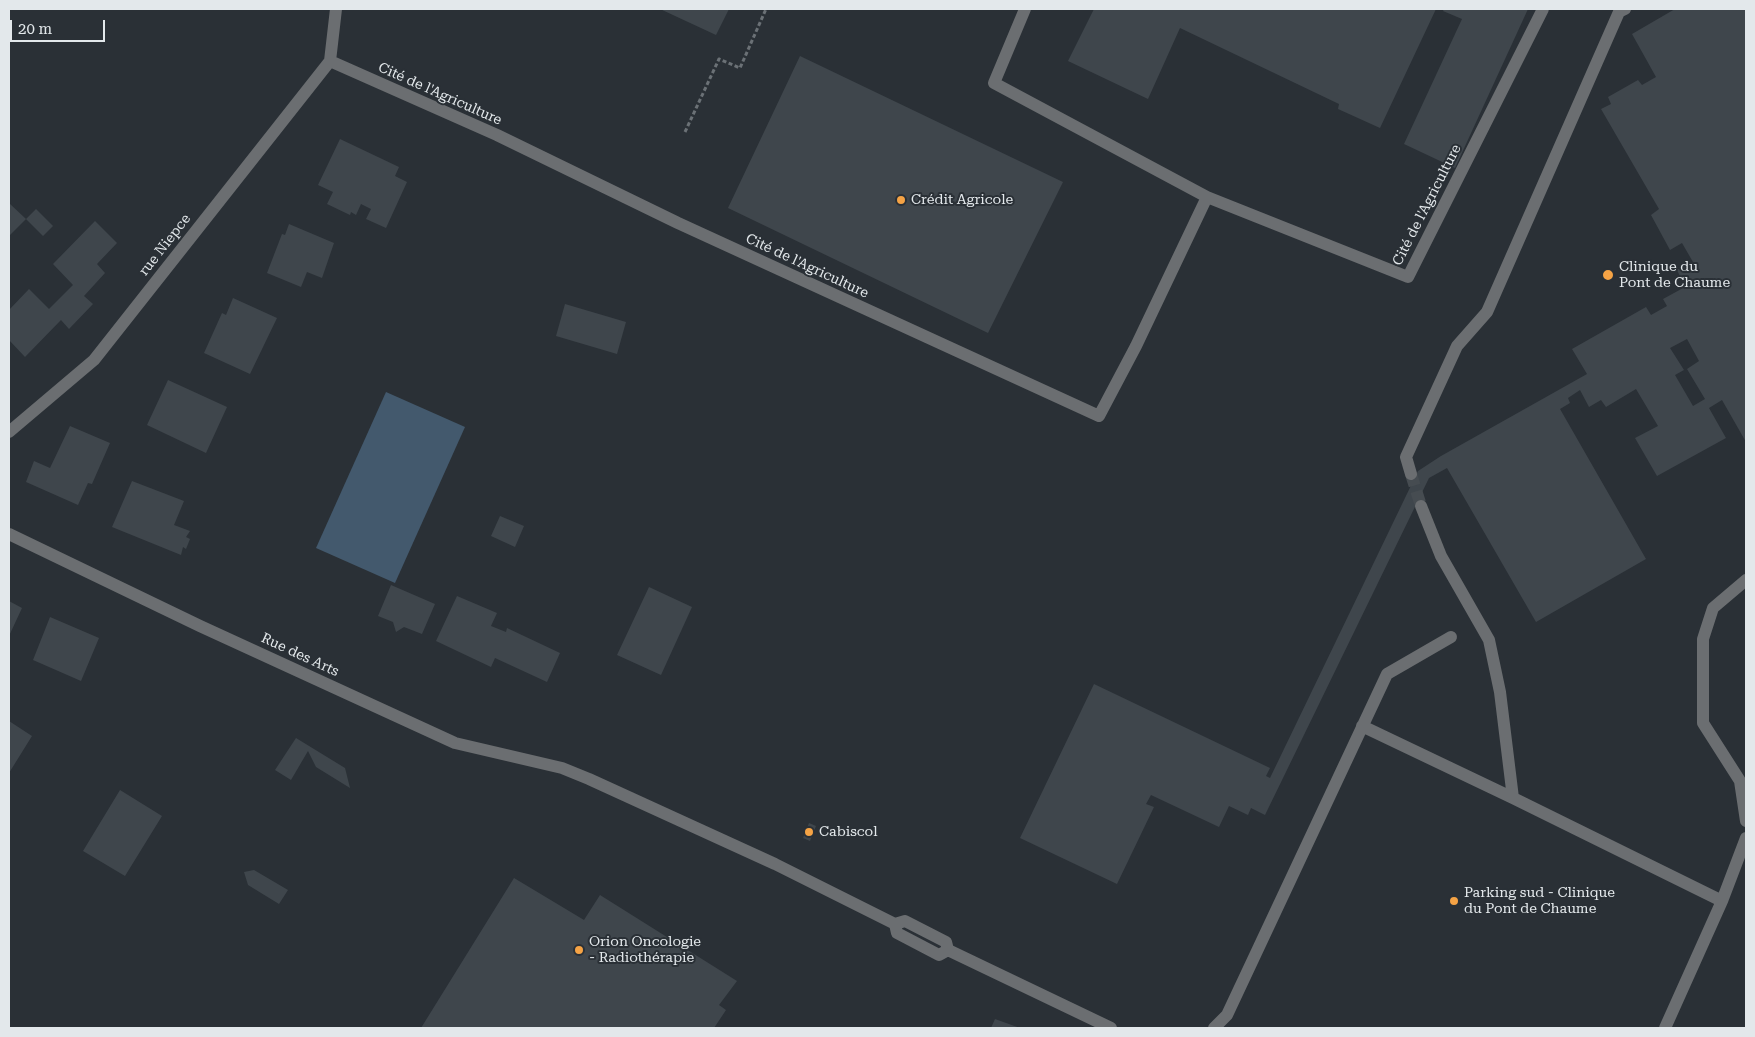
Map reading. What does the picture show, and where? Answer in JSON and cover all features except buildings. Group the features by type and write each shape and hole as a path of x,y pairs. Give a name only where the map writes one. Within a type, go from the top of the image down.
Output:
{"street":[{"path":"330,61 336,9"},
{"name":"Cité de l'Agriculture","path":"1025,9 994,83 1207,197 1408,277 1543,9"},
{"path":"1412,474 1406,457 1457,346 1487,312 1619,12 1625,9"},
{"name":"Cité de l'Agriculture","path":"330,61 497,135 678,223 1099,416 1136,346 1207,197"},
{"name":"rue Niepce","path":"9,432 94,360 330,61"},
{"path":"1421,506 1440,556 1489,640 1500,692 1513,798"},
{"name":"Rue des Arts","path":"9,534 200,626 455,743 562,768 775,864 895,924 905,920 946,942 948,950 1111,1028"},
{"path":"1746,580 1712,608 1703,639 1703,723 1740,781 1746,821"},
{"path":"1214,1028 1227,1015 1387,674 1451,637"},
{"path":"1362,726 1513,798 1722,902"},
{"path":"1665,1028 1722,902 1746,838"}],"path":[{"path":"685,132 719,59 740,68 766,9"}],"shaded area":[{"path":"386,392 465,427 395,583 316,548"}],"tunnel":[{"path":"1411,474 1421,506"}],"place":[{"name":"Crédit Agricole","path":"901,200"},
{"name":"Clinique du Pont de Chaume","path":"1608,275"},
{"name":"Cabiscol","path":"809,832"},
{"name":"Parking sud - Clinique du Pont de Chaume","path":"1454,901"},
{"name":"Orion Oncologie - Radiothérapie","path":"579,950"}]}
